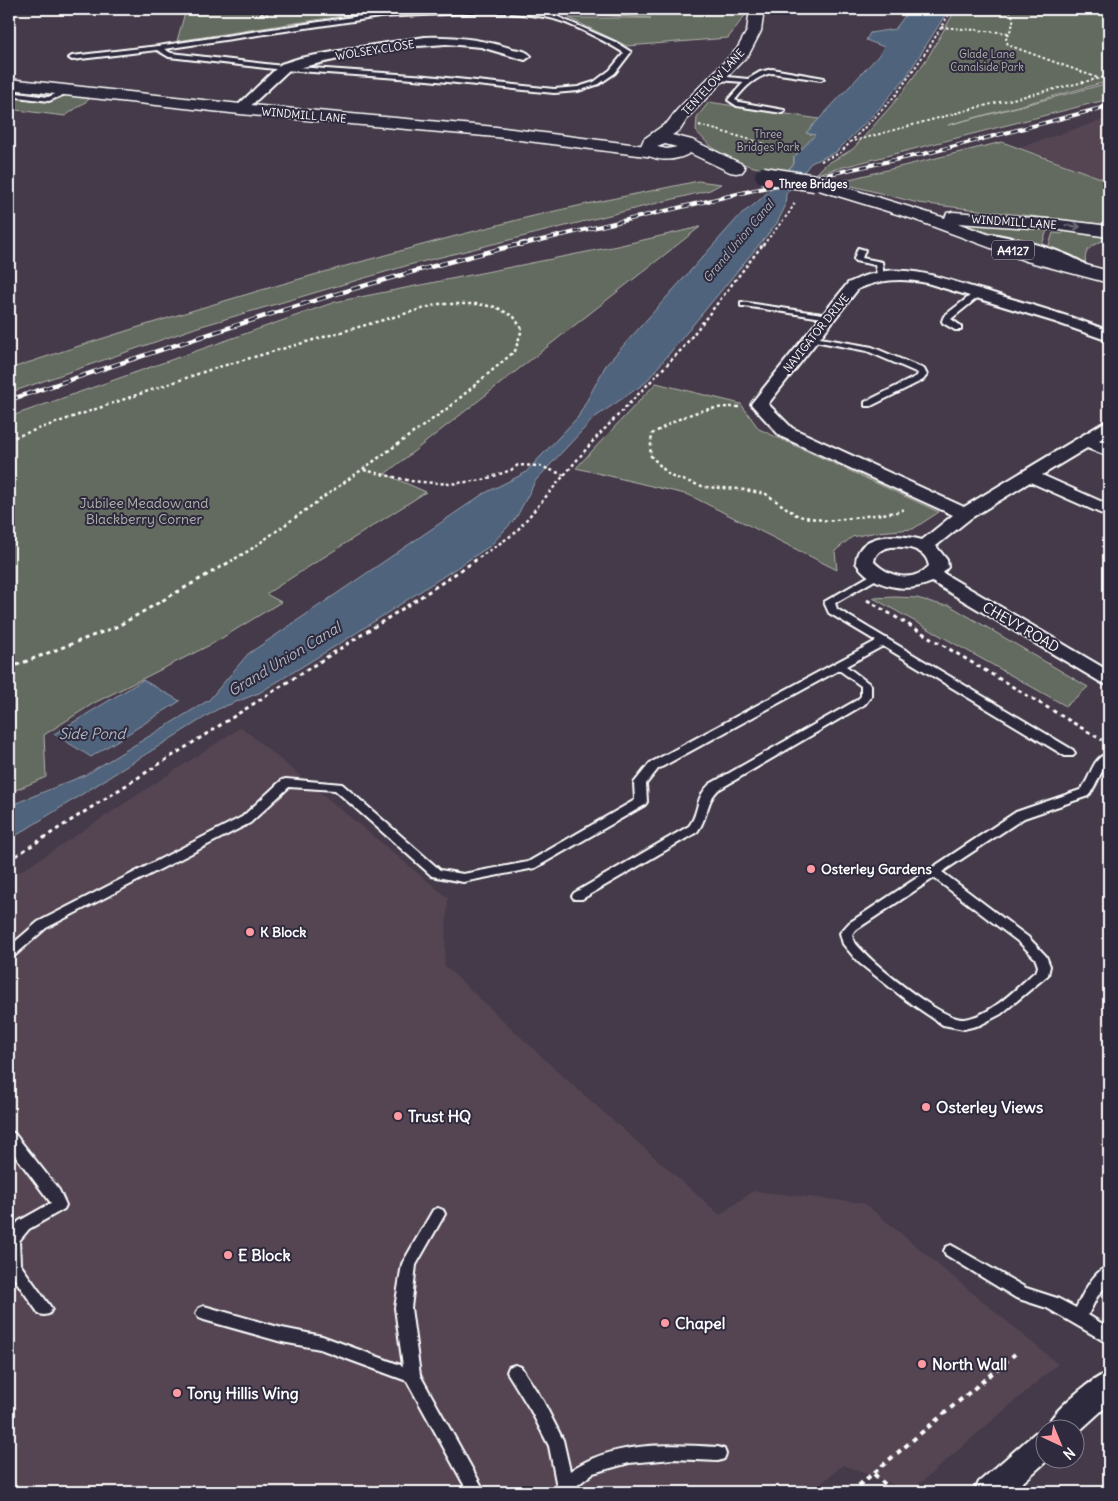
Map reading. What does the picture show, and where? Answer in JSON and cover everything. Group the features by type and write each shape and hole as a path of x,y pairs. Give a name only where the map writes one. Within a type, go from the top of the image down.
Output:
{"main road":[{"name":"TENTELOW LANE","path":"655,148 679,137 683,113 744,51 754,31 757,9"},
{"name":"WINDMILL LANE","path":"9,84 240,109 496,132 598,146 655,148 763,175 815,183 920,215 1034,257 1109,276"},
{"name":"WINDMILL LANE","path":"679,137 736,168"},
{"path":"655,148 682,152 686,148 679,137"},
{"name":"WINDMILL LANE","path":"920,215 1060,225 1109,231"},
{"path":"1103,251 1101,268 1109,276"}],"street":[{"name":"WOLSEY CLOSE","path":"240,109 284,68 300,62 433,41 465,41 491,45 526,56"},
{"name":"NAVIGATOR DRIVE","path":"763,408 759,404 853,286 864,280 881,276 898,274 926,278 1078,324 1109,336"},
{"path":"763,408 786,432 965,514"},
{"path":"924,546 965,514 1109,427"},
{"path":"1086,441 1109,452"},
{"path":"1028,475 1109,512"},
{"path":"897,541 924,546 934,554 939,561 939,567 933,575 918,581 906,582 882,577 865,563 864,556 868,550 879,544 897,541"},
{"name":"CHEVY ROAD","path":"933,575 1106,672"},
{"path":"1072,1418 1109,1385"},
{"path":"990,1492 1036,1451"}],"lane":[{"path":"72,58 158,48 380,15 488,10 524,12 554,17 614,43 628,52 609,76 597,84 574,91 554,91 427,78 284,68 169,55 158,48"},
{"path":"782,111 737,104 731,100 749,81 762,73 772,71 822,78"},
{"path":"717,78 749,81"},
{"path":"9,94 49,99 68,91"},
{"path":"861,250 858,259 879,264 881,276"},
{"path":"958,328 946,322 947,318 978,294"},
{"path":"744,304 829,317"},
{"path":"812,338 869,350 921,371 923,375 920,378 868,404"},
{"path":"882,577 829,602 833,611 1069,753"},
{"path":"9,954 42,925 246,820 286,783 338,787 436,873 463,878 531,865 641,802 640,783 654,766 884,641"},
{"path":"578,896 693,829 700,820 702,801 706,793 714,786 861,702 866,696 866,685 840,666"},
{"path":"934,872 1024,940 1040,956 1044,966 1043,972 1002,1007 979,1019 962,1024 949,1022 920,1004 861,957 847,942 846,933 853,926 934,872 1020,815 1084,793 1089,788 1097,767 1109,757"},
{"path":"9,1136 54,1194 60,1205 24,1225 12,1240 13,1265 44,1309"},
{"path":"438,1214 409,1264 403,1308 412,1376 477,1492"},
{"path":"951,1250 1020,1293 1052,1303 1100,1329 1109,1338"},
{"path":"1079,1318 1092,1292 1109,1272"},
{"path":"204,1313 282,1335 322,1343 353,1356 412,1376"},
{"path":"515,1372 537,1406 557,1445 565,1489"},
{"path":"565,1489 589,1467 629,1456 673,1452 718,1454"}],"path":[{"path":"814,164 840,153 896,95 952,9"},
{"path":"1010,9 1009,11 1013,15 1014,23 1006,39 1008,45 1099,79"},
{"path":"941,27 1009,33"},
{"path":"854,140 975,108 1109,76"},
{"path":"679,137 698,125 713,127 746,140 765,144"},
{"path":"9,860 414,602 516,533 594,440 682,349 739,273 789,213 796,203 796,198"},
{"path":"9,439 212,369 439,304 495,306 514,316 522,329 515,351 448,408 250,550 118,626 9,668"},
{"path":"763,408 720,405 683,414 652,434 650,455 670,476 704,487 739,489 766,494 798,516 828,521 897,512 931,500"},
{"path":"363,470 410,481 449,484 483,480 511,470 518,465 540,466 564,475"},
{"path":"882,577 864,599 1109,744"},
{"path":"851,1492 1015,1354"},
{"path":"874,1474 893,1492"}],"shaded area":[{"path":"1109,118 1109,181 1020,147"},
{"path":"241,727 448,898 444,965 557,1071 720,1215 753,1191 864,1203 1058,1364 911,1491 843,1465 811,1492 9,1492 9,877 26,868"}],"green space":[{"path":"186,9 426,9 368,12 177,41"},
{"path":"488,9 746,9 746,14 728,38 627,46 569,18 651,18"},
{"name":"Glade Lane Canalside Park","path":"956,9 1109,9 1109,81 948,125 1109,83 1109,99 816,174 825,165 853,149 899,97 928,57"},
{"path":"9,89 91,98 65,116 16,110 9,97"},
{"name":"Three Bridges Park","path":"709,102 819,119 806,133 816,135 794,157 794,164 784,173 746,165 716,150 696,131 697,117"},
{"path":"1002,142 1109,181 1109,225 918,203 837,182"},
{"path":"698,181 721,184 710,190 409,265 198,327 9,393 9,369 135,328 325,272 517,220"},
{"path":"950,221 982,225 1048,228 1041,247"},
{"name":"Jubilee Meadow and Blackberry Corner","path":"700,227 385,474 426,492 266,594 281,602 212,644 94,703 44,735 46,777 9,793 9,417 335,302 617,246"},
{"path":"1064,231 1109,238 1091,247 1086,254 1086,265 1047,251 1053,233 1062,234"},
{"path":"656,383 741,404 759,429 939,512 913,529 877,532 852,537 835,551 837,570 689,495 576,468"},
{"path":"873,598 917,598 949,605 1088,687 1066,706"}],"water":[{"name":"Grand Union Canal","path":"910,9 949,9 906,77 879,109 836,152 811,163 786,194 785,207 777,223 645,383 594,418 536,480 516,518 490,546 347,639 259,693 218,709 9,840 9,806 85,775 209,700 248,654 483,494 525,473 578,417 606,365 742,213 763,197 794,164 794,157 815,135 806,133 879,55 884,47 866,40 870,33 895,29"},
{"name":"Side Pond","path":"143,680 180,701 91,757 54,734"}],"railway":[{"path":"520,245 750,191 932,152 1109,106"},
{"path":"9,400 330,296 460,259 525,243"}],"place":[{"name":"Three Bridges","path":"769,184"},
{"name":"Osterley Gardens","path":"811,869"},
{"name":"K Block","path":"250,932"},
{"name":"Osterley Views","path":"926,1107"},
{"name":"Trust HQ","path":"398,1116"},
{"name":"E Block","path":"228,1255"},
{"name":"Chapel","path":"665,1323"},
{"name":"North Wall","path":"922,1364"},
{"name":"Tony Hillis Wing","path":"177,1393"}]}
